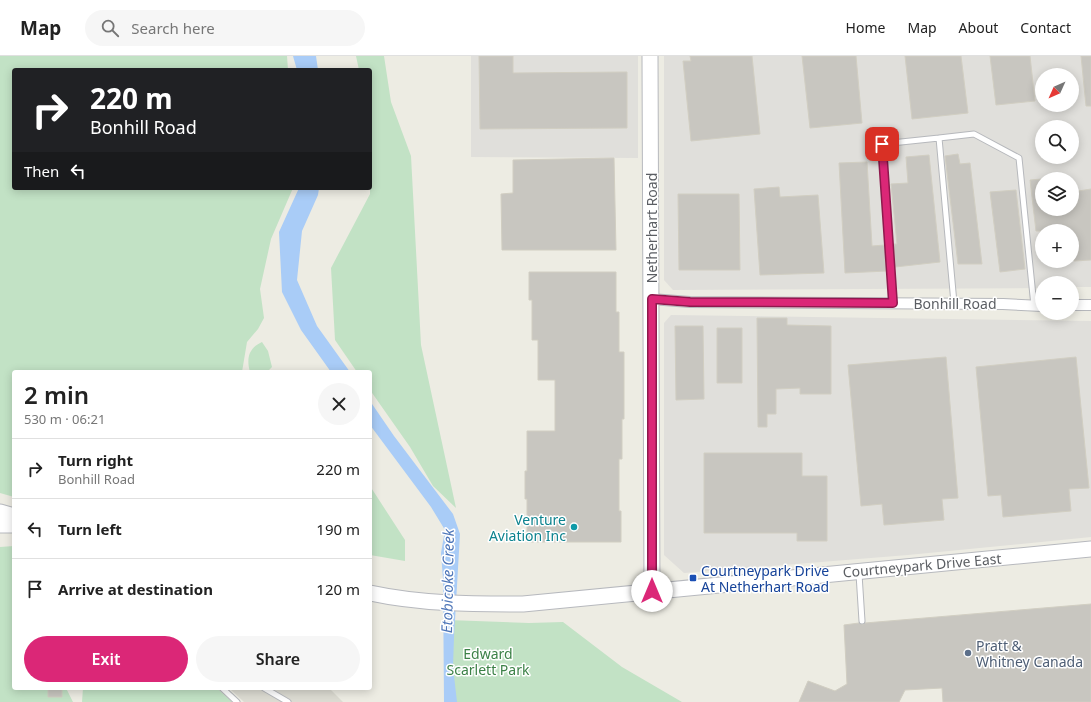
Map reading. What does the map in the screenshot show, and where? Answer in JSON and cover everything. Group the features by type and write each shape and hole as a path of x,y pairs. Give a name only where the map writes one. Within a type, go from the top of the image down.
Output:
{"street":[{"name":"Netherhart Road","path":"650,56 652,591"},
{"name":"Bonhill Road","path":"652,299 690,302 954,303 1035,306"},
{"path":"1079,305 1091,305"},
{"path":"0,512 12,515"},
{"path":"0,525 12,525"},
{"name":"Courtneypark Drive East","path":"376,594 408,600 460,604 523,604 1091,549"}],"lane":[{"path":"893,303 882,144 974,134 1019,158 1035,283"},
{"path":"939,138 954,303"},
{"path":"859,571 862,621"},
{"path":"224,690 237,702"},
{"path":"267,690 288,702"}],"shaded area":[{"path":"471,56 638,56 638,158 471,157"},
{"path":"664,56 1091,56 1091,287 1079,287 1079,276 1035,276 1035,288 673,290 664,280"},
{"path":"671,315 1091,321 1091,537 908,555 684,573 664,555 664,323"},
{"path":"231,690 331,690 343,702 244,702"}],"green space":[{"path":"0,56 287,56 288,68 12,68 12,190 292,190 271,239 260,289 264,318 258,329 247,342 242,370 12,370 12,496 0,493"},
{"path":"356,56 384,56 391,102 411,156 421,345 456,508 433,486 410,447 372,393 372,370 356,370 335,340 331,268 370,194 370,190 372,190 372,68 359,68"},
{"path":"262,342 268,351 272,367 269,370 250,370 248,362 251,350"},
{"path":"372,489 405,540 405,561 372,555"},
{"path":"12,546 12,690 67,690 73,702 0,702 0,547"},
{"name":"Edward Scarlett Park","path":"448,620 529,623 563,622 622,667 682,702 451,702"},
{"path":"83,690 219,690 232,702 82,702"}],"water":[{"path":"293,56 316,56 318,68 296,68"},
{"path":"298,190 319,190 318,195 302,231 297,280 317,326 349,370 330,370 301,330 282,292 279,232"},
{"name":"Etobicoke Creek","path":"372,404 394,436 453,514 460,534 453,667 457,702 444,702 443,579 441,553 445,530 431,507 372,428"}],"building":[{"path":"479,56 513,56 513,73 627,72 627,128 480,129"},
{"path":"690,56 752,56 760,134 691,141 683,61 691,61"},
{"path":"802,56 856,56 862,123 810,128"},
{"path":"905,56 961,56 968,113 912,119"},
{"path":"990,56 1030,56 1035,101 996,105"},
{"path":"1081,56 1091,56 1091,106 1086,106"},
{"path":"958,154 960,164 970,163 982,264 958,264 945,156"},
{"path":"929,155 940,262 895,267 893,244 897,244 891,184 908,183 906,157"},
{"path":"614,158 616,250 502,250 501,194 513,193 513,160"},
{"path":"867,162 872,246 885,245 887,271 845,273 839,163"},
{"path":"1030,180 1035,180 1035,216 1079,216 1079,191 1091,189 1091,260 1079,261 1079,224 1035,224"},
{"path":"779,187 780,197 818,195 824,273 760,275 754,189"},
{"path":"1016,190 1025,269 1000,272 990,192"},
{"path":"678,194 739,194 740,270 679,270"},
{"path":"529,272 616,272 616,312 619,312 619,352 624,352 624,419 622,419 622,459 619,459 619,511 621,511 621,542 527,542 527,499 525,499 525,471 527,471 527,431 555,431 555,380 538,380 538,340 532,340 532,300 529,300"},
{"path":"757,318 787,318 787,325 831,326 831,394 800,394 800,388 776,389 776,414 767,414 767,427 758,427"},
{"path":"675,326 703,326 704,399 676,400"},
{"path":"717,328 742,328 742,383 717,383"},
{"path":"946,357 958,498 942,499 944,520 884,525 882,504 861,506 848,365"},
{"path":"1076,357 1089,488 1069,489 1071,511 1003,517 1001,495 988,496 976,367"},
{"path":"704,453 802,453 802,476 827,476 827,541 797,541 797,533 704,533"},
{"name":"Pratt & Whitney Canada","path":"1091,604 1091,702 943,702 942,688 905,690 899,702 799,702 808,681 835,691 847,684 844,625 859,623 863,625 865,623"},
{"path":"48,690 62,690 62,697 48,697"}],"place":[{"name":"Venture Aviation Inc","path":"574,527"},
{"name":"Courtneypark Drive At Netherhart Road","path":"693,578"},
{"name":"Pratt & Whitney Canada","path":"968,653"}],"route":[{"path":"652,591 652,299 690,302 893,303 882,144"}]}
